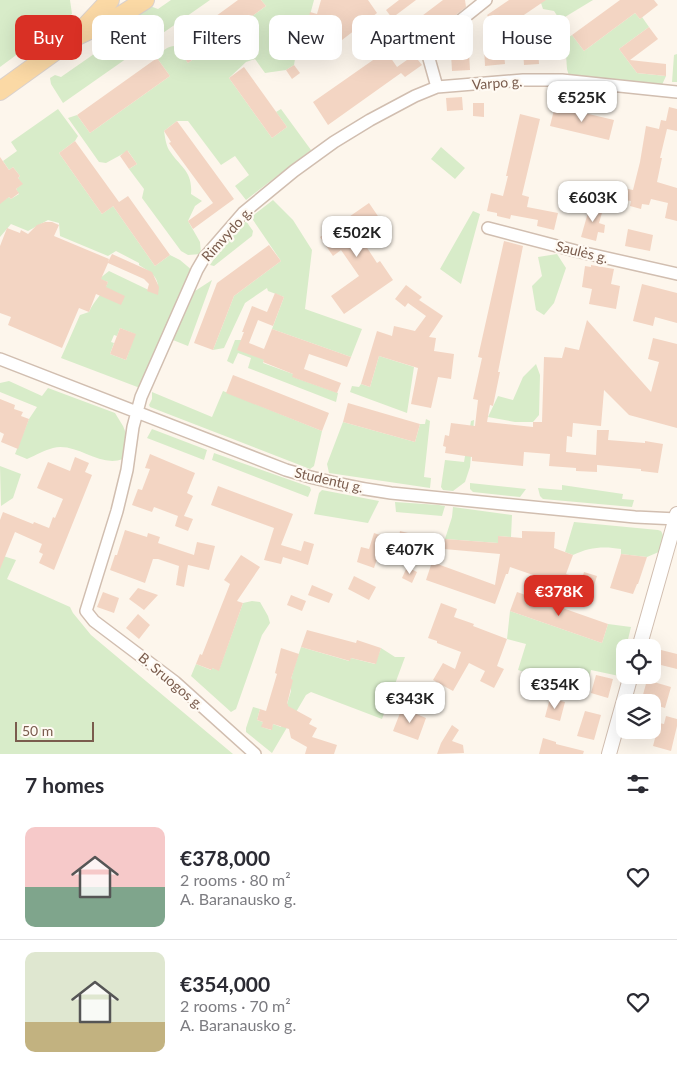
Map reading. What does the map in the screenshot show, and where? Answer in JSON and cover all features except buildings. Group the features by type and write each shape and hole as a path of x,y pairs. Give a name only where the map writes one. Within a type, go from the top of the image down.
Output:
{"main road":[{"path":"82,30 110,0"},
{"path":"82,34 123,14 145,0"},
{"path":"0,91 43,60"}],"street":[{"path":"437,87 426,48 486,0"},
{"name":"Varpo g.","path":"437,87 523,80 562,80 677,92"},
{"name":"Rimvydo g.","path":"86,611 117,511 127,470 133,427 141,397 197,270 210,251 243,213 294,172 334,142 370,120 415,96 437,87"},
{"name":"Saulės g.","path":"488,228 677,274"},
{"name":"Studentų g.","path":"0,359 286,470 318,480 355,488 520,506 676,518"},
{"path":"642,639 676,518"},
{"name":"B. Sruogos g.","path":"86,611 94,621 175,682 255,754"},
{"path":"608,754 628,684"}],"green space":[{"path":"0,0 70,0 71,15 15,15 15,56 0,67"},
{"path":"171,0 210,0 189,15 174,15 174,25 164,32 164,15 137,15 150,6 158,9"},
{"path":"261,0 314,0 310,15 269,15 269,60 295,60 294,65 286,70 265,73 256,60 259,60 259,15 254,15 266,6"},
{"path":"540,0 593,0 568,15 557,15 554,11 543,9"},
{"path":"635,13 640,19 642,17 649,27 619,49 637,73 666,76 661,87 569,76 566,60 570,60 570,36 572,35 584,51"},
{"path":"174,46 174,60 186,60 188,63 192,60 252,60 246,62 229,78 272,138 287,127 276,112 281,109 311,150 246,200 235,186 249,175 235,156 221,165 188,121 177,121 164,131 169,150 188,174 191,194 202,201 195,206 188,221 200,242 201,254 188,255 181,251 142,198 144,189 129,169 137,164 128,151 106,163 99,162 68,118 77,115 90,133 170,76 158,60 164,60 165,49"},
{"path":"677,54 677,82 672,82 674,55"},
{"path":"92,55 92,60 124,60 63,103 51,84 50,78 55,75 61,77"},
{"path":"58,109 78,136 75,141 59,153 102,214 113,206 155,266 170,255 180,260 193,271 140,388 61,358 80,315 89,312 108,282 99,279 109,271 157,294 158,284 154,276 139,265 139,263 116,251 108,256 60,236 59,223 48,220 28,231 11,224 0,237 0,202 9,197 11,199 19,194 16,189 22,184 18,178 20,176 13,167 9,170 3,161 17,151 11,142","holes":["120,328 135,334 126,360 110,354 114,343 111,342 114,335 117,336"]},
{"path":"441,147 465,168 455,179 431,159"},
{"path":"273,200 293,220 312,250 305,309 362,329 351,357 272,329 284,297 268,291 267,288 245,303 224,348 213,350 234,296 281,261 251,217"},
{"path":"473,211 480,214 461,284 440,269"},
{"path":"246,221 253,231 252,236 214,266 210,265 222,247"},
{"path":"557,254 566,268 554,303 544,315 536,310 532,286 542,276 538,257"},
{"path":"212,280 188,346 173,340 195,291"},
{"path":"235,340 241,340 266,353 263,363 293,374 293,377 338,393 336,402 248,368 251,358 238,353 233,364 227,361"},
{"path":"379,356 414,367 407,413 350,392 352,386 359,387 361,384 370,387"},
{"path":"536,364 540,375 539,415 533,422 515,422 488,417 498,396 513,400 523,377"},
{"path":"9,381 42,396 48,388 115,413 127,436 123,459 105,460 71,448 62,447 50,449 27,459 15,454 29,419 37,407 0,392 0,383"},
{"path":"223,391 322,431 314,466 310,469 149,405 152,399 152,392 212,417"},
{"path":"426,419 430,421 424,477 431,478 430,488 329,473 327,464 343,422 415,442 420,424 425,424"},
{"path":"474,420 470,467 465,482 453,491 443,490 441,487 445,460 464,462 471,421"},
{"path":"152,429 207,450 204,460 147,438"},
{"path":"214,453 310,487 311,490 308,497 212,460"},
{"path":"0,466 21,474 13,498 1,506"},
{"path":"470,483 526,489 520,497 473,492 470,489"},
{"path":"562,485 623,494 622,499 634,500 632,507 543,499 540,496 538,488 562,490"},
{"path":"322,490 379,501 368,523 314,514 319,493"},
{"path":"395,502 445,506 442,516 396,512"},
{"path":"453,507 512,515 511,537 498,536 498,543 445,539"},
{"path":"574,522 661,531 663,543 661,551 647,557 621,554 621,549 603,547 585,550 573,555 565,552"},
{"path":"0,555 16,560 7,579 70,607 91,635 233,754 0,754"},
{"path":"260,602 270,623 262,635 236,709 231,712 191,676 196,664 211,670 212,668 219,670 243,603"},
{"path":"510,611 602,643 608,624 631,627 628,639 616,639 616,675 591,670 586,693 518,670 526,644 507,639"},
{"path":"301,647 349,661 351,658 375,664 381,648 395,657 405,657 382,719 311,692 306,695 272,753 246,732 246,728 253,707 260,709 257,720 263,722 262,727 271,730 273,724 281,727 291,691 291,679"}]}
